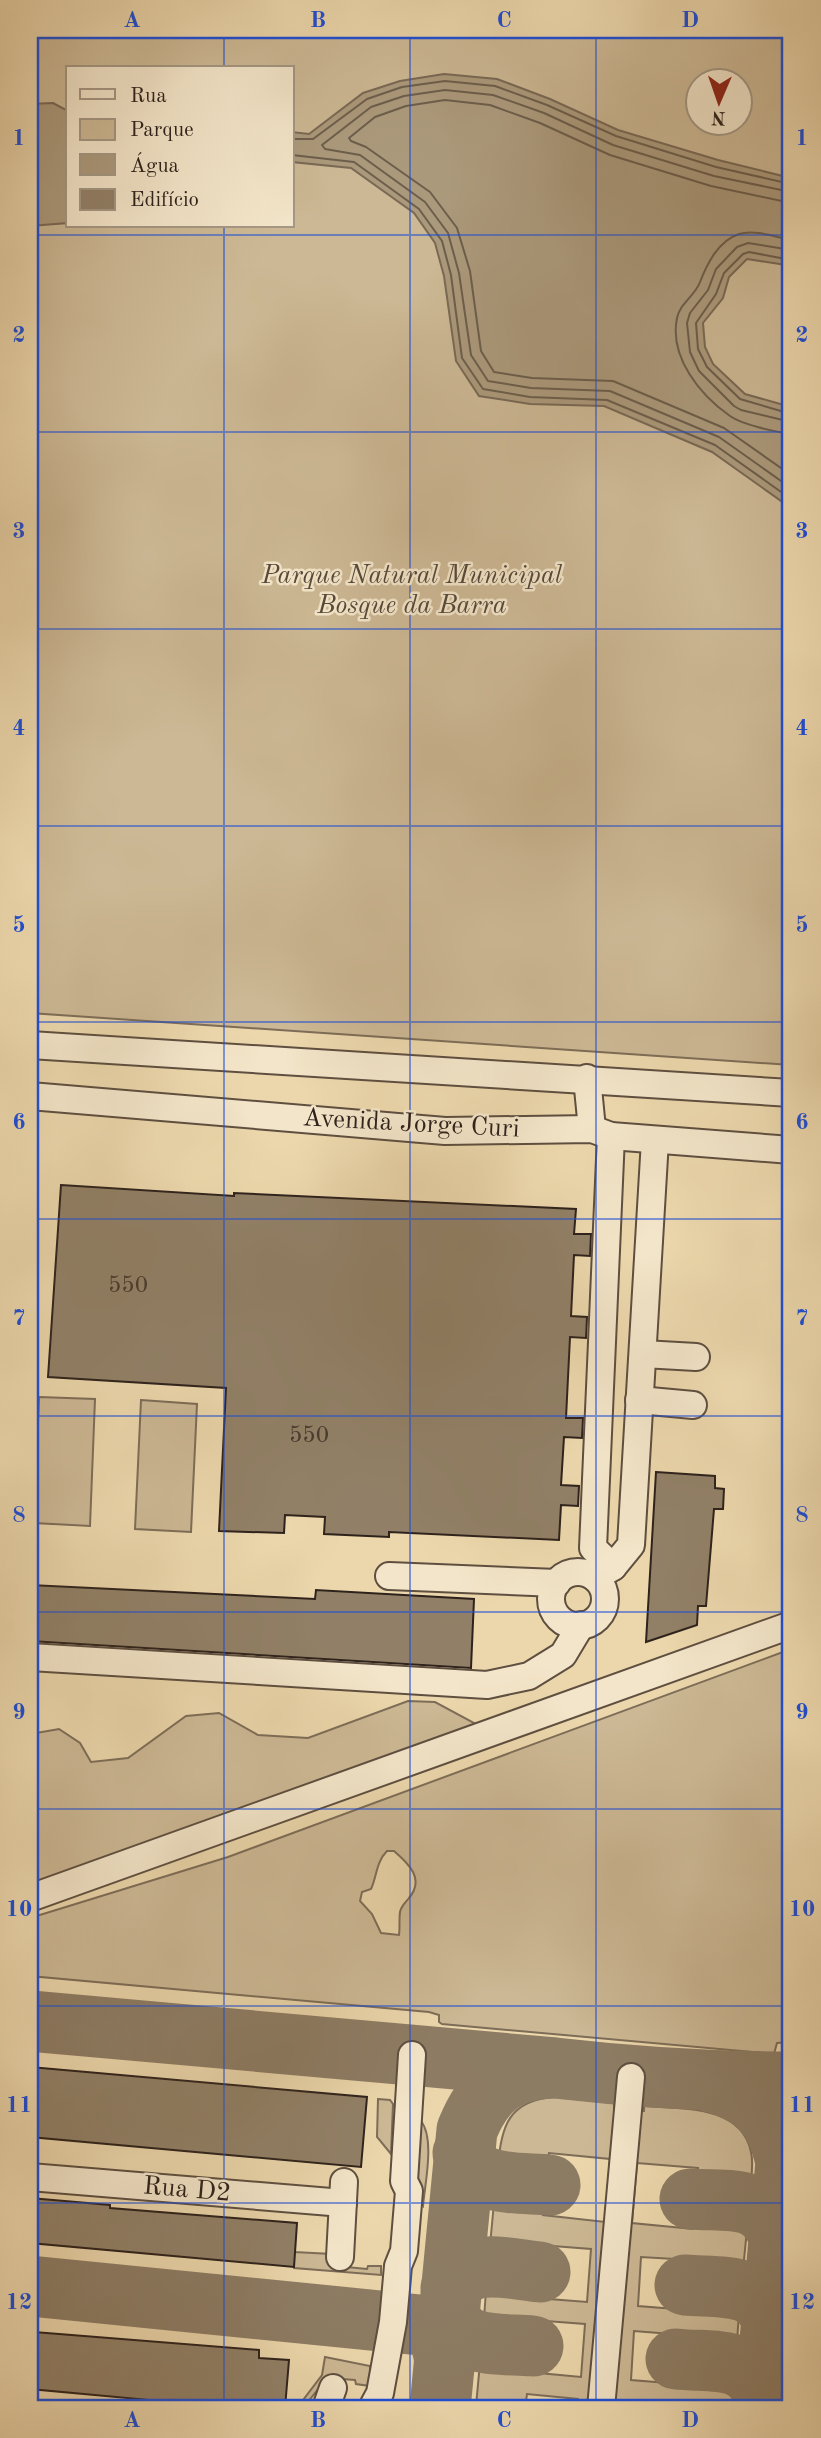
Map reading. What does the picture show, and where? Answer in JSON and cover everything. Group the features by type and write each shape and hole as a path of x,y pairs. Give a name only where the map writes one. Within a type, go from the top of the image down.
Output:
{"street":[{"path":"30,1045 587,1078 791,1093"},
{"path":"587,1078 601,1133 593,1548 604,1572"},
{"name":"Avenida Jorge Curi","path":"30,1096 445,1131 601,1133 655,1140 791,1150"},
{"path":"604,1572 579,1572 563,1577 556,1583 551,1599 558,1615 573,1625 582,1625 597,1617 605,1602 601,1584 604,1572 631,1545 655,1140"},
{"path":"643,1354 696,1357"},
{"path":"639,1400 692,1405"},
{"path":"389,1576 556,1583"},
{"path":"30,1657 487,1685 529,1676 563,1655 582,1625"},
{"path":"30,1898 791,1625"},
{"path":"378,2403 393,2322 398,2266 404,2251 409,2191 404,2180 412,2055"},
{"path":"601,2408 631,2077"},
{"name":"Rua D2","path":"30,2177 344,2192 340,2257"}],"green space":[{"name":"Parque Natural Municipal Bosque da Barra","path":"30,30 791,30 791,1065 30,1013 30,629 33,502 30,501"},
{"path":"39,1397 95,1399 90,1526 34,1523"},
{"path":"141,1400 197,1404 191,1532 135,1529"},
{"path":"791,1649 791,2042 777,2043 774,2054 442,2024 439,2022 439,2015 429,2012 30,1976 30,1918 228,1857","holes":["387,1851 394,1851 410,1867 416,1884 402,1906 399,1935 381,1933 372,1914 360,1901 362,1892 371,1889 383,1855"]},
{"path":"408,1701 435,1702 476,1724 30,1888 30,1734 59,1729 80,1743 91,1762 128,1758 186,1716 219,1713 258,1735 308,1738"},
{"path":"555,2097 614,2103 616,2108 590,2408 578,2408 578,2399 527,2394 525,2408 476,2406 481,2352 529,2357 528,2372 581,2377 585,2324 533,2320 531,2334 483,2332 487,2277 536,2282 536,2298 587,2302 591,2249 540,2245 538,2261 489,2256 495,2192 544,2197 543,2215 605,2222 610,2159 549,2153 547,2171 498,2166 505,2127 510,2118 527,2103"},
{"path":"378,2099 390,2100 393,2104 391,2154 377,2137"},
{"path":"644,2106 691,2109 723,2117 745,2136 751,2152 750,2190 697,2185 698,2168 637,2163 632,2223 693,2229 695,2214 748,2219 742,2280 691,2275 691,2260 641,2257 638,2306 688,2310 690,2296 740,2301 736,2354 683,2348 684,2335 634,2331 631,2380 680,2384 682,2371 734,2375 732,2408 628,2405 627,2408 613,2408 640,2111 644,2111"},
{"path":"421,2121 428,2139 423,2206 419,2202 417,2181"},
{"path":"294,2252 332,2254 336,2266 367,2269 368,2266 381,2266 381,2275 294,2268"},
{"path":"325,2357 370,2366 370,2386 356,2384 355,2380 327,2378 303,2408 297,2408 322,2375"}],"water":[{"path":"444,74 497,79 550,99 618,130 718,160 791,178 791,270 786,265 747,259 729,277 723,298 703,323 705,347 713,364 745,394 791,407 791,508 712,452 604,406 530,404 479,396 456,361 444,276 435,243 414,213 351,168 294,162 294,132 309,134 363,93 400,81"},
{"path":"53,103 66,110 66,223 30,226 30,104"}],"building":[{"path":"61,1185 234,1196 234,1193 576,1209 574,1234 591,1234 590,1256 574,1255 571,1316 587,1317 586,1338 570,1337 566,1418 583,1418 582,1438 564,1437 561,1485 579,1486 578,1506 561,1505 559,1540 389,1532 389,1537 324,1534 325,1517 285,1515 284,1533 219,1531 226,1388 48,1377"},
{"path":"656,1472 715,1476 715,1488 724,1489 723,1509 714,1509 706,1606 698,1606 697,1625 646,1642"},
{"path":"30,1585 315,1599 316,1590 474,1599 471,1668 30,1641"},
{"path":"30,2067 367,2097 361,2167 30,2137"},
{"path":"30,2198 110,2205 110,2208 297,2223 294,2267 30,2243"},
{"path":"34,2332 259,2350 259,2358 289,2360 285,2408 181,2403 30,2389"}],"taxiway":[{"path":"30,2021 644,2076 791,2082"},
{"path":"440,2408 467,2130 481,2104 498,2085 521,2073 550,2068"},
{"path":"711,2082 740,2093 762,2109 776,2132 786,2162 764,2408"},
{"path":"463,2153 469,2164 487,2178 512,2183 550,2185"},
{"path":"690,2199 732,2201 755,2206 773,2223 779,2237"},
{"path":"451,2288 458,2278 478,2268 503,2267 540,2272"},
{"path":"685,2285 725,2287 749,2293 767,2309 772,2323"},
{"path":"30,2286 420,2325 436,2335 443,2350 445,2364"},
{"path":"448,2315 454,2326 473,2339 496,2344 533,2346"},
{"path":"676,2359 718,2361 740,2367 750,2373 765,2397"}]}
